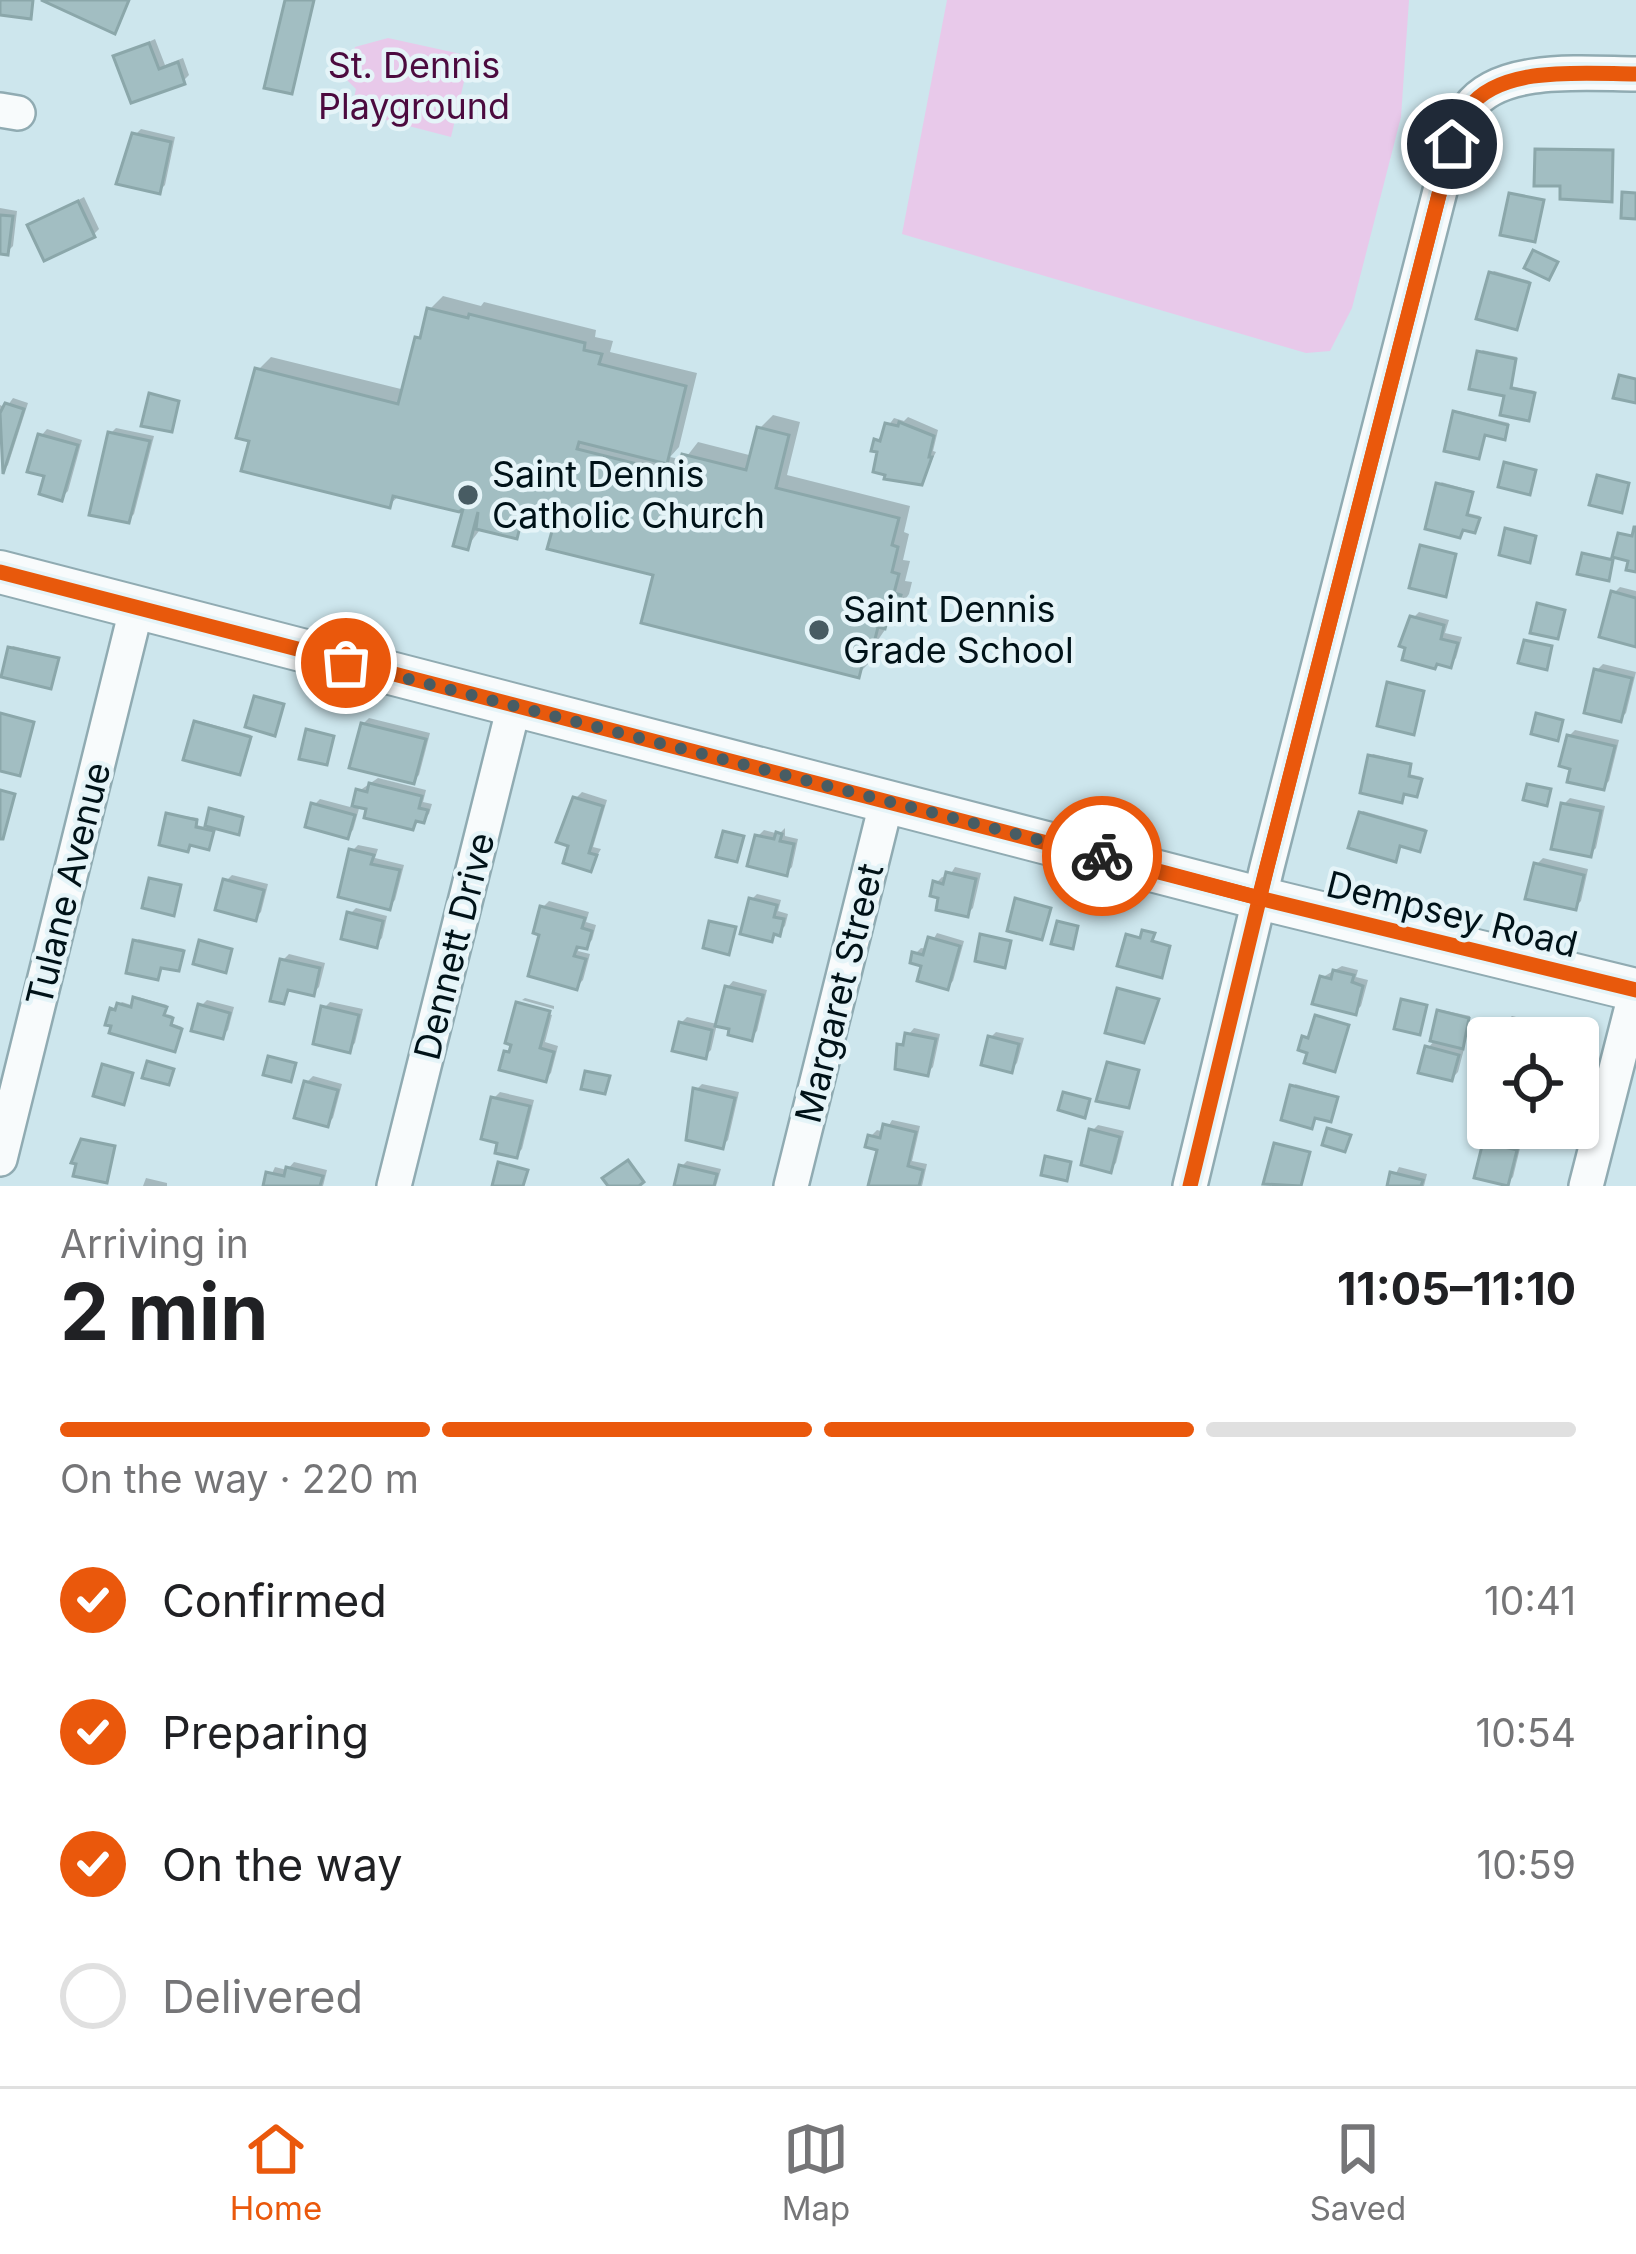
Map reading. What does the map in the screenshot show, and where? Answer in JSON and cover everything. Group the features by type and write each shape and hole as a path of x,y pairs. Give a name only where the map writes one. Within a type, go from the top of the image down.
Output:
{"street":[{"path":"1190,1186 1443,167 1470,106 1498,86 1540,75 1636,74"},
{"name":"Dempsey Road","path":"0,572 1259,898 1636,990"},
{"name":"Tulane Avenue","path":"0,1159 136,610"},
{"name":"Dennett Drive","path":"394,1186 514,706"},
{"name":"Margaret Street","path":"791,1186 887,800"},
{"path":"1586,1186 1636,990"}],"green space":[{"path":"947,0 1409,0 1401,117 1352,308 1330,351 1306,353 902,234"},
{"name":"St. Dennis Playground","path":"388,38 470,56 451,137 351,111 356,89 346,79 355,47"}],"building":[{"path":"0,0 33,0 31,19 0,15"},
{"path":"41,0 129,0 115,34"},
{"path":"285,0 314,0 292,94 264,88"},
{"path":"149,43 159,69 178,62 185,84 131,103 113,56"},
{"path":"132,133 171,142 160,194 116,184"},
{"path":"1535,149 1613,150 1612,202 1560,199 1560,186 1534,186"},
{"path":"1622,192 1636,193 1636,219 1621,218"},
{"path":"1509,193 1544,200 1535,242 1500,235"},
{"path":"78,201 95,237 44,261 27,225"},
{"path":"0,215 13,216 8,255 0,254"},
{"path":"1533,250 1558,262 1549,280 1524,268"},
{"path":"1489,272 1530,283 1517,330 1476,319"},
{"path":"427,308 585,343 584,350 602,354 599,364 686,386 667,464 579,442 577,449 677,474 682,454 746,470 757,427 789,435 776,488 899,518 892,572 899,574 894,593 901,595 897,610 890,609 885,629 878,627 872,651 866,650 859,678 641,623 653,575 547,549 552,531 521,523 517,539 476,529 478,512 468,550 453,546 463,509 459,512 393,496 390,508 241,471 249,441 236,438 255,368 398,404"},
{"path":"1477,351 1516,359 1511,388 1535,393 1529,421 1500,415 1504,396 1469,389"},
{"path":"1619,375 1636,379 1636,403 1613,398"},
{"path":"149,393 179,401 172,432 141,426"},
{"path":"5,403 24,409 3,474 0,413"},
{"path":"1453,411 1508,425 1505,440 1485,435 1479,459 1444,451"},
{"path":"899,422 934,436 922,485 884,479 885,475 873,472 874,439 880,441 885,423 898,426"},
{"path":"108,432 150,441 129,523 89,515"},
{"path":"38,434 78,445 62,501 39,494 44,476 27,472"},
{"path":"1504,462 1536,470 1530,495 1498,487"},
{"path":"1597,475 1629,483 1622,513 1589,505"},
{"path":"1436,483 1473,492 1467,515 1480,518 1475,533 1463,530 1460,538 1425,529"},
{"path":"1634,527 1636,572 1626,570 1628,561 1612,557 1618,533 1632,536"},
{"path":"1505,528 1536,536 1530,563 1499,555"},
{"path":"1420,545 1456,554 1446,597 1409,588"},
{"path":"1582,553 1613,560 1609,581 1577,574"},
{"path":"1611,591 1636,598 1636,647 1599,637"},
{"path":"1537,603 1565,610 1558,639 1530,633"},
{"path":"1410,616 1444,625 1441,639 1458,643 1451,668 1402,660 1405,648 1399,646"},
{"path":"1524,640 1552,646 1547,670 1518,663"},
{"path":"8,647 59,658 51,689 1,677"},
{"path":"1594,669 1632,678 1621,722 1584,713"},
{"path":"1387,682 1424,691 1414,735 1377,726"},
{"path":"254,696 284,704 275,736 245,727"},
{"path":"0,713 34,722 20,776 0,771"},
{"path":"1536,713 1563,720 1558,741 1531,734"},
{"path":"194,721 251,737 240,775 183,760"},
{"path":"361,723 426,739 414,784 349,768"},
{"path":"306,729 334,736 327,765 299,759"},
{"path":"1567,735 1615,746 1604,790 1567,782 1570,769 1559,766"},
{"path":"1368,755 1411,764 1409,776 1422,779 1417,797 1404,794 1402,803 1360,793"},
{"path":"369,783 422,796 419,808 428,810 424,823 416,821 413,830 364,818 366,809 352,806 356,789 367,792"},
{"path":"1527,784 1551,789 1547,806 1523,800"},
{"path":"0,790 15,794 3,839 0,839"},
{"path":"573,797 603,806 589,853 597,855 591,872 563,863 568,846 556,842"},
{"path":"311,803 355,815 348,839 305,827"},
{"path":"1561,803 1601,811 1591,857 1551,849"},
{"path":"209,808 243,817 239,835 205,826"},
{"path":"1359,812 1426,831 1420,852 1400,846 1396,862 1348,848"},
{"path":"166,813 197,820 196,827 214,831 209,850 190,845 188,852 159,845"},
{"path":"723,831 744,836 737,862 716,857"},
{"path":"776,832 782,834 780,841 794,844 787,876 747,866 755,835 774,839"},
{"path":"349,849 374,855 371,864 400,870 390,910 338,897"},
{"path":"1534,863 1584,875 1576,910 1525,899"},
{"path":"946,872 976,879 968,917 936,910 938,898 930,896 933,881 943,884"},
{"path":"149,878 181,885 174,916 142,908"},
{"path":"223,879 264,890 256,921 215,910"},
{"path":"749,898 777,905 774,917 784,919 780,936 774,934 772,942 740,934"},
{"path":"1015,898 1051,908 1042,940 1007,931"},
{"path":"540,906 585,918 582,928 592,931 587,949 577,947 574,956 586,959 577,990 528,976 539,935 533,933"},
{"path":"347,912 383,921 377,948 341,939"},
{"path":"709,921 736,927 729,955 703,948"},
{"path":"1057,921 1078,926 1073,949 1051,944"},
{"path":"1142,930 1155,933 1152,941 1170,946 1162,978 1117,966 1126,934 1140,938"},
{"path":"980,934 1011,941 1005,968 975,961"},
{"path":"928,937 960,946 948,990 917,981 921,966 910,963 912,952 923,955"},
{"path":"133,940 184,951 179,971 161,968 158,980 126,973"},
{"path":"199,940 232,949 226,973 193,964"},
{"path":"280,959 320,968 314,996 288,990 284,1004 270,1001"},
{"path":"1333,970 1354,975 1352,982 1363,986 1356,1015 1312,1004 1320,976 1331,979"},
{"path":"725,986 763,995 752,1041 715,1026"},
{"path":"1117,988 1159,999 1144,1043 1105,1033"},
{"path":"133,997 167,1007 164,1015 182,1029 175,1052 109,1033 111,1026 105,1025 110,1008 115,1010 117,1003 131,1007"},
{"path":"1401,999 1427,1005 1420,1035 1394,1029"},
{"path":"516,1002 550,1011 540,1048 554,1052 546,1082 499,1070 504,1051 509,1052 511,1045 505,1043"},
{"path":"198,1004 230,1013 223,1039 191,1031"},
{"path":"321,1006 359,1015 350,1053 313,1044"},
{"path":"1437,1010 1467,1018 1463,1049 1430,1041"},
{"path":"1315,1015 1349,1025 1335,1072 1304,1063 1307,1053 1298,1050 1302,1036 1308,1038"},
{"path":"679,1022 712,1030 706,1059 672,1051"},
{"path":"905,1033 936,1039 928,1076 895,1069 897,1044 903,1045"},
{"path":"988,1036 1019,1044 1012,1073 981,1065"},
{"path":"1425,1046 1459,1055 1452,1081 1418,1073"},
{"path":"268,1056 296,1063 291,1082 263,1075"},
{"path":"147,1061 174,1069 169,1085 142,1078"},
{"path":"1107,1062 1139,1070 1129,1108 1096,1101"},
{"path":"102,1064 133,1073 124,1105 93,1096"},
{"path":"585,1071 610,1076 605,1094 581,1089"},
{"path":"304,1081 338,1090 328,1127 294,1118"},
{"path":"1290,1085 1338,1097 1331,1122 1315,1118 1312,1129 1281,1120"},
{"path":"693,1088 735,1098 723,1149 686,1140"},
{"path":"1063,1092 1090,1099 1085,1118 1058,1110"},
{"path":"491,1097 530,1106 517,1158 495,1153 497,1143 481,1139"},
{"path":"883,1124 916,1132 908,1166 923,1170 919,1186 868,1186 877,1150 865,1147 868,1135 880,1138"},
{"path":"1327,1128 1351,1135 1345,1152 1322,1145"},
{"path":"1089,1129 1120,1137 1111,1173 1081,1165"},
{"path":"81,1139 115,1146 107,1183 73,1176 76,1164 71,1163"},
{"path":"1274,1143 1310,1152 1301,1186 1263,1184"},
{"path":"1481,1149 1517,1150 1508,1186 1474,1178"},
{"path":"1045,1156 1071,1162 1067,1181 1041,1175"},
{"path":"628,1160 644,1182 608,1186 602,1178"},
{"path":"498,1162 528,1170 523,1186 492,1186"},
{"path":"679,1165 717,1174 714,1186 674,1186"},
{"path":"286,1167 323,1176 320,1186 263,1186 266,1172 284,1176"},
{"path":"1390,1172 1423,1180 1421,1186 1387,1186"}],"cycle path":[{"path":"1190,1186 1452,144 1469,108 1502,84 1546,74 1636,74"},
{"path":"0,572 1259,898 1636,990"}],"way so far":[{"path":"346,663 1102,856"}],"place":[{"name":"Saint Dennis Catholic Church","path":"468,495"},
{"name":"Saint Dennis Grade School","path":"819,630"}],"route":[{"path":"1102,856 1259,898 1452,144"}]}
